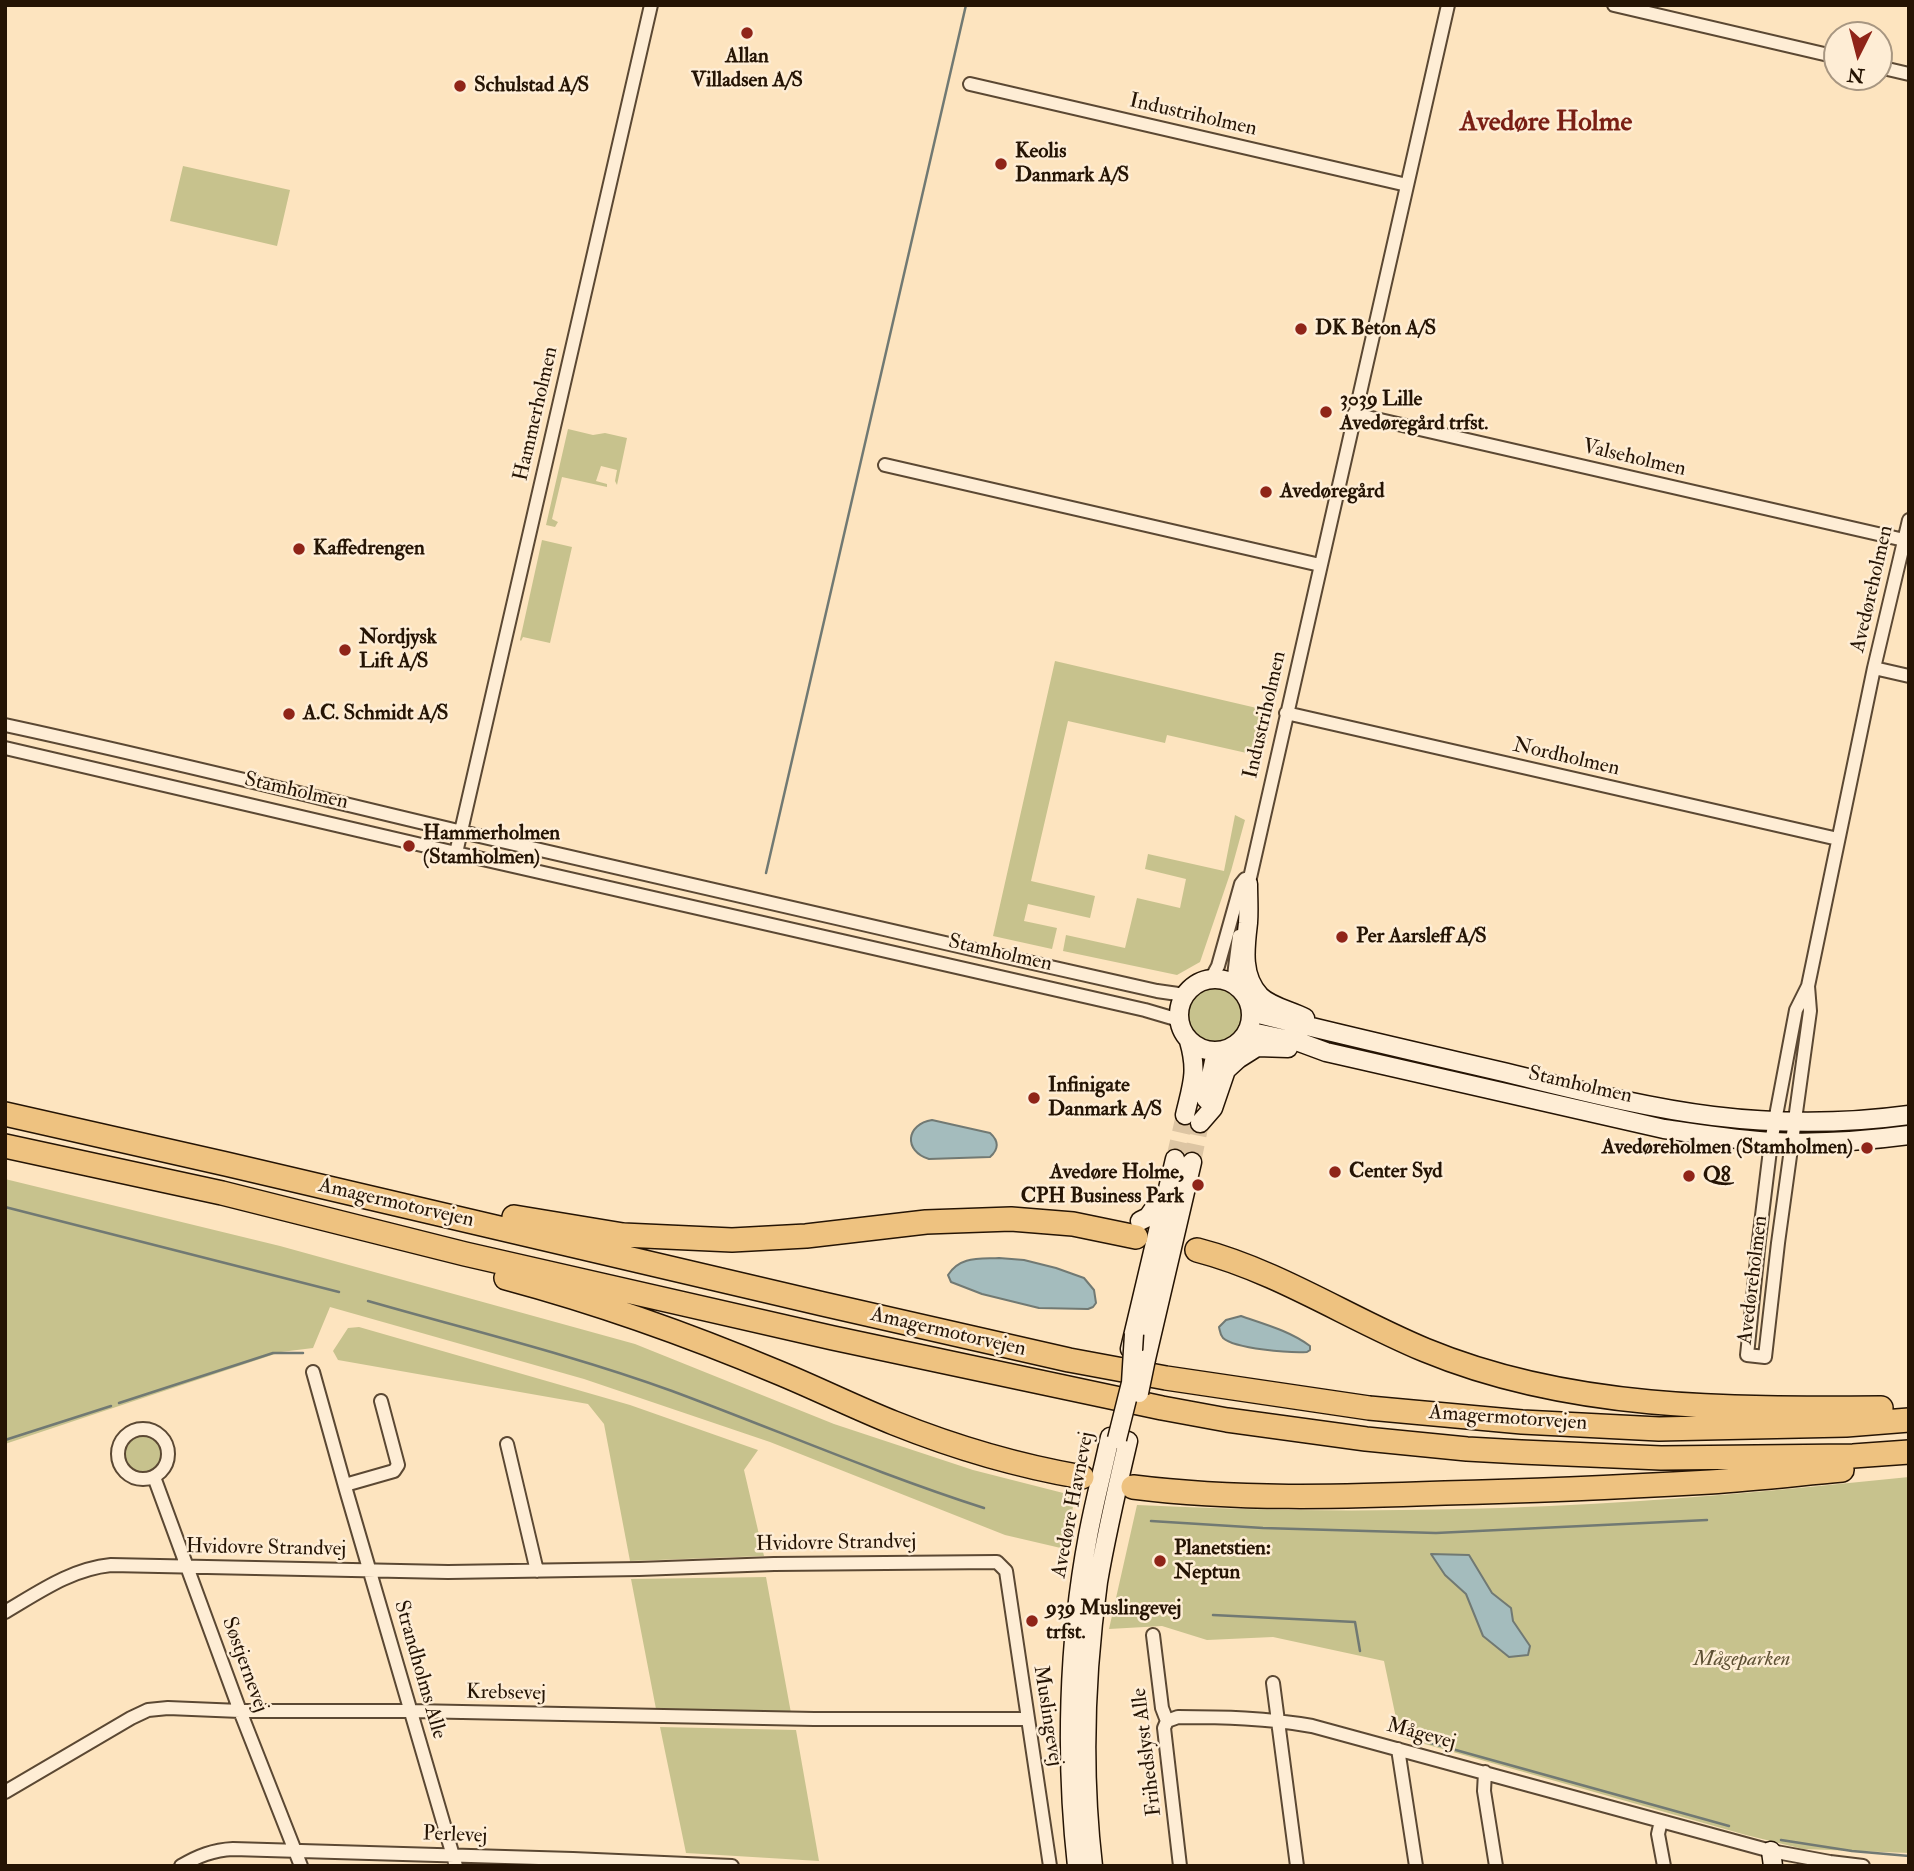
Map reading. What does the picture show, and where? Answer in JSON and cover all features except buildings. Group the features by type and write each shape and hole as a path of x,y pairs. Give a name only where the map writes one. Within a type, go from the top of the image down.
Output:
{"highway":[{"name":"Amagermotorvejen","path":"5,1114 1069,1360 1230,1388 1369,1408 1466,1418 1659,1429 1846,1425 1909,1420"},
{"name":"Amagermotorvejen","path":"5,1146 222,1194 465,1254 833,1338 1227,1420 1366,1439 1521,1452 1661,1458 1853,1456 1909,1452"},
{"path":"226,1164 623,1235 732,1240 806,1236 926,1222 1011,1219 1073,1224 1149,1238"},
{"path":"222,1194 351,1235 573,1296 689,1336 896,1424 975,1451 1026,1465 1164,1491 1261,1496 1564,1490 1713,1482 1909,1463"},
{"path":"1197,1250 1255,1268 1427,1351 1541,1387 1678,1405 1794,1409 1909,1408"}],"street":[{"name":"Hammerholmen","path":"461,832 651,5"},
{"name":"Industriholmen","path":"1233,984 1249,878 1448,5"},
{"path":"1614,5 1823,54"},
{"name":"Industriholmen","path":"970,84 1407,185"},
{"name":"Valseholmen","path":"1354,414 1904,540"},
{"path":"885,465 1320,565"},
{"name":"Avedøreholmen","path":"1808,986 1810,1011 1778,1243 1766,1357 1747,1355 1772,1142 1796,1010 1808,986 1874,668 1909,520"},
{"name":"Avedøreholmen","path":"1874,668 1909,676"},
{"name":"Nordholmen","path":"1286,713 1838,839"},
{"name":"Stamholmen","path":"5,725 132,752 816,914 1124,984 1185,995"},
{"name":"Stamholmen","path":"5,748 1179,1020"},
{"path":"126,776 132,752"},
{"path":"456,853 461,832"},
{"path":"1249,878 1245,942 1247,976 1261,997 1271,1004 1292,1011 1334,1032"},
{"name":"Industriholmen","path":"1211,979 1218,967 1241,884 1249,878"},
{"path":"811,934 816,914"},
{"path":"1211,979 1233,984 1247,999 1251,1013 1247,1031 1239,1042 1220,1051 1200,1048 1189,1041 1182,1032 1179,1020 1185,995 1199,983 1211,979"},
{"name":"Stamholmen","path":"1251,1013 1669,1109 1711,1116 1794,1122 1842,1122 1909,1115"},
{"name":"Stamholmen","path":"1247,1031 1299,1042 1326,1052 1664,1129 1772,1142 1854,1140 1909,1135"},
{"path":"1189,1041 1195,1075 1193,1119"},
{"path":"1193,1119 1213,1108 1226,1070 1257,1047 1326,1052"},
{"path":"1193,1119 1220,1051"},
{"name":"Avedøre Havnevej","path":"1118,1439 1144,1371 1143,1335 1149,1238 1168,1188 1183,1160 1149,1238"},
{"path":"1168,1188 1148,1217 1149,1238 1197,1250"},
{"name":"Avedøre Havnevej","path":"1093,1866 1087,1792 1089,1666 1110,1482 1143,1335"},
{"name":"Strandholms Alle","path":"313,1372 455,1860"},
{"path":"345,1486 394,1472 398,1465 381,1401"},
{"path":"147,1429 161,1436 166,1443 168,1450 165,1466 154,1476 138,1479 120,1465 120,1442 132,1431 147,1429"},
{"path":"507,1444 537,1571"},
{"name":"Søstjernevej","path":"154,1476 240,1711 301,1866"},
{"name":"Avedøre Havnevej","path":"1077,1866 1071,1742 1073,1666 1088,1538 1110,1482"},
{"name":"Hvidovre Strandvej","path":"5,1612 57,1581 84,1570 111,1565 446,1572 948,1561 997,1562 1006,1571"},
{"name":"Muslingevej","path":"1006,1571 1050,1866"},
{"name":"Frihedslyst Alle","path":"1153,1635 1162,1708 1167,1721 1164,1728 1180,1866"},
{"path":"1273,1683 1297,1866"},
{"name":"Krebsevej","path":"5,1791 148,1710 168,1708 1028,1719"},
{"name":"Mågevej","path":"1167,1721 1178,1717 1246,1717 1312,1726 1661,1821 1772,1858 1863,1866"},
{"path":"1398,1749 1416,1866"},
{"path":"1485,1772 1484,1791 1496,1866"},
{"path":"1661,1821 1658,1834 1664,1866"},
{"name":"Perlevej","path":"181,1866 218,1850 295,1850 455,1860 732,1866"}],"green space":[{"path":"183,166 290,190 277,246 170,221"},
{"path":"568,429 593,435 605,433 627,438 617,485 617,470 601,466 596,481 607,484 607,487 562,477 552,519 558,522 555,527 546,525"},
{"path":"542,540 572,547 550,643 523,637 520,640"},
{"path":"1055,661 1261,709 1251,754 1167,735 1165,743 1068,721 1031,881 1095,896 1090,918 1028,904 1024,921 1057,928 1052,949 993,936"},
{"path":"1235,815 1245,820 1200,962 1177,975 1063,951 1066,935 1125,948 1137,898 1180,908 1186,879 1145,869 1148,854 1224,871"},
{"path":"1208,987 1220,987 1235,995 1243,1010 1243,1022 1235,1037 1220,1045 1208,1045 1193,1037 1185,1022 1185,1010 1193,995"},
{"path":"5,1179 280,1246 635,1344 834,1424 973,1470 1075,1496 1065,1549 1005,1535 770,1442 584,1379 330,1307 313,1348 281,1352 5,1444"},
{"path":"359,1327 630,1405 758,1450 744,1470 764,1556 630,1561 604,1424 588,1404 338,1360 333,1351 348,1328"},
{"path":"143,1432 158,1438 164,1453 158,1468 143,1474 128,1468 122,1453 128,1438"},
{"name":"Mågeparken","path":"1909,1477 1909,1853 1803,1849 1400,1737 1384,1661 1273,1637 1207,1640 1162,1626 1109,1629 1137,1505 1292,1510 1498,1508 1685,1498"},
{"path":"766,1577 791,1713 656,1709 631,1579"},
{"path":"660,1727 796,1730 819,1861 686,1853"}],"water":[{"path":"932,1120 990,1133 996,1142 995,1151 990,1157 929,1159 915,1150 911,1138 917,1127"},
{"path":"999,1258 1024,1260 1084,1278 1094,1290 1096,1303 1088,1309 1039,1308 982,1294 951,1282 948,1275 958,1264 964,1262"},
{"path":"1241,1316 1294,1336 1310,1346 1310,1350 1264,1350 1229,1342 1223,1338 1219,1327 1226,1320"},
{"path":"1431,1554 1469,1555 1492,1593 1511,1608 1513,1621 1530,1646 1528,1655 1509,1657 1483,1636 1466,1594 1445,1575"}],"waterway":[{"path":"766,873 966,5"},
{"path":"5,1207 339,1292"},
{"path":"368,1301 635,1378 905,1481 984,1508"},
{"path":"119,1403 273,1353 303,1353"},
{"path":"5,1440 111,1406"},
{"path":"1151,1521 1263,1528 1436,1533 1707,1520"},
{"path":"1213,1615 1355,1622 1360,1651"},
{"path":"1409,1737 1729,1826"},
{"path":"1781,1840 1852,1851 1909,1856"}],"tunnel":[{"path":"1175,1159 1185,1115"},
{"path":"1192,1162 1200,1123"}],"place":[{"name":"Allan Villadsen A/S","path":"747,33"},
{"name":"Schulstad A/S","path":"460,86"},
{"name":"Keolis Danmark A/S","path":"1001,164"},
{"name":"DK Beton A/S","path":"1301,329"},
{"name":"3039 Lille Avedøregård trfst.","path":"1326,412"},
{"name":"Avedøregård","path":"1266,492"},
{"name":"Kaffedrengen","path":"299,549"},
{"name":"Nordjysk Lift A/S","path":"345,650"},
{"name":"A.C. Schmidt A/S","path":"289,714"},
{"name":"Hammerholmen (Stamholmen)","path":"409,846"},
{"name":"Per Aarsleff A/S","path":"1342,937"},
{"name":"Infinigate Danmark A/S","path":"1034,1098"},
{"name":"Avedøreholmen (Stamholmen)","path":"1867,1148"},
{"name":"Center Syd","path":"1335,1172"},
{"name":"Q8","path":"1689,1176"},
{"name":"Avedøre Holme, CPH Business Park","path":"1198,1185"},
{"name":"Planetstien: Neptun","path":"1160,1561"},
{"name":"939 Muslingevej trfst.","path":"1032,1621"}],"district":[{"name":"Avedøre Holme","path":"1546,124"}]}
